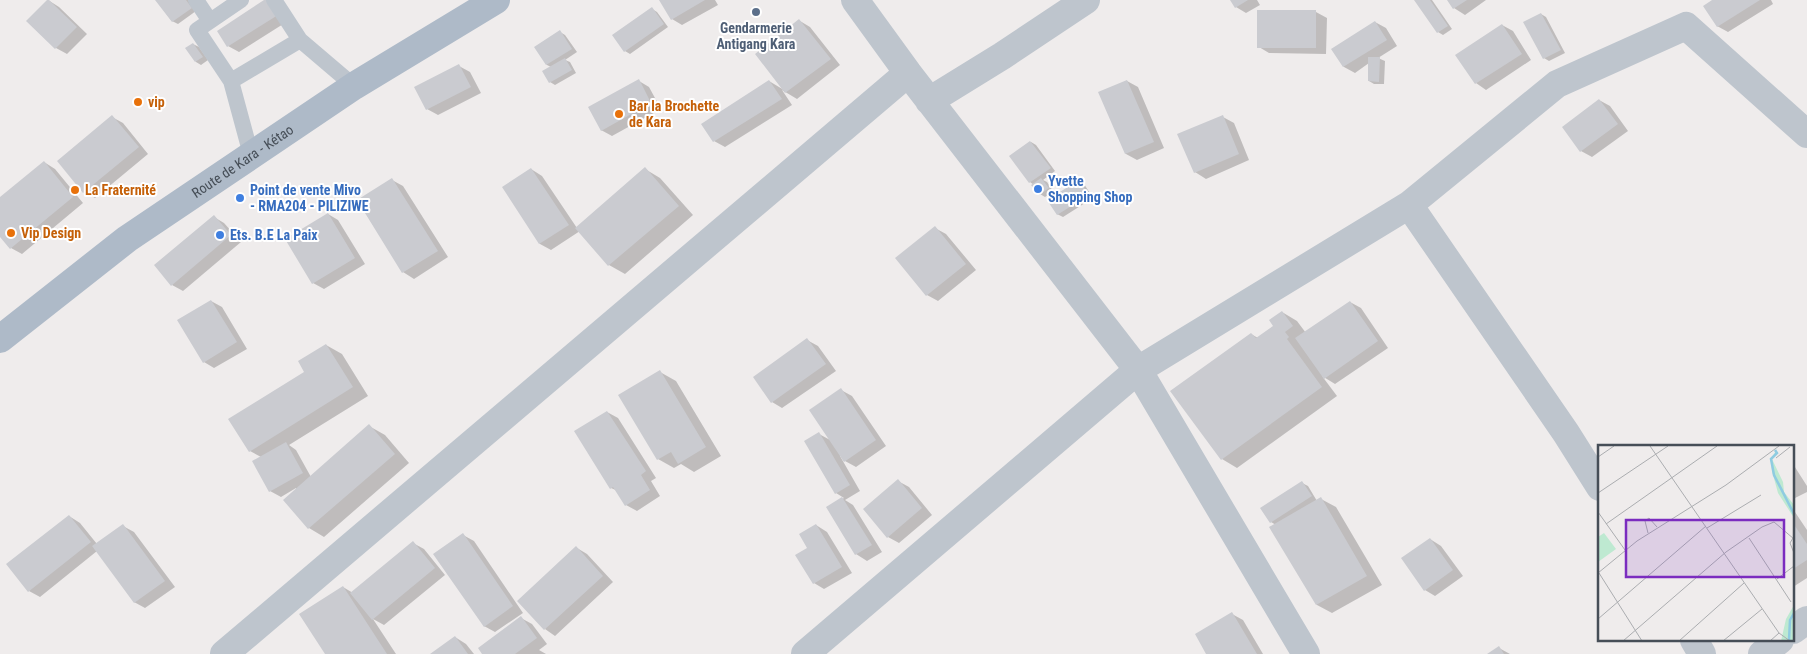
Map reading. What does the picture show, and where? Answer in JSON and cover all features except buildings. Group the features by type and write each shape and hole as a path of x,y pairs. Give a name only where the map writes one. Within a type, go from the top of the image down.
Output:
{"main road":[{"name":"Route de Kara - Kétao","path":"0,339 127,240 251,155 354,86 496,0"}],"street":[{"path":"855,0 929,101 1138,370 1306,654"},
{"path":"929,101 1002,56 1086,0"},
{"path":"804,654 1138,370 1408,205 1557,84 1686,26 1807,134"},
{"path":"224,654 908,73"},
{"path":"1408,205 1566,433 1598,484"},
{"path":"1794,629 1807,620"},
{"path":"1695,642 1702,654"},
{"path":"1762,654 1777,642"}],"lane":[{"path":"196,0 210,21"},
{"path":"241,0 197,30 231,81 251,155"},
{"path":"274,0 300,40 354,86"},
{"path":"231,81 300,40"}],"place":[{"name":"Gendarmerie Antigang Kara","path":"756,12"},
{"name":"vip","path":"138,102"},
{"name":"Bar la Brochette de Kara","path":"619,114"},
{"name":"Yvette Shopping Shop","path":"1038,189"},
{"name":"La Fraternité","path":"75,190"},
{"name":"Point de vente Mivo - RMA204 - PILIZIWE","path":"240,198"},
{"name":"Vip Design","path":"11,233"},
{"name":"Ets. B.E La Paix","path":"220,235"}]}
